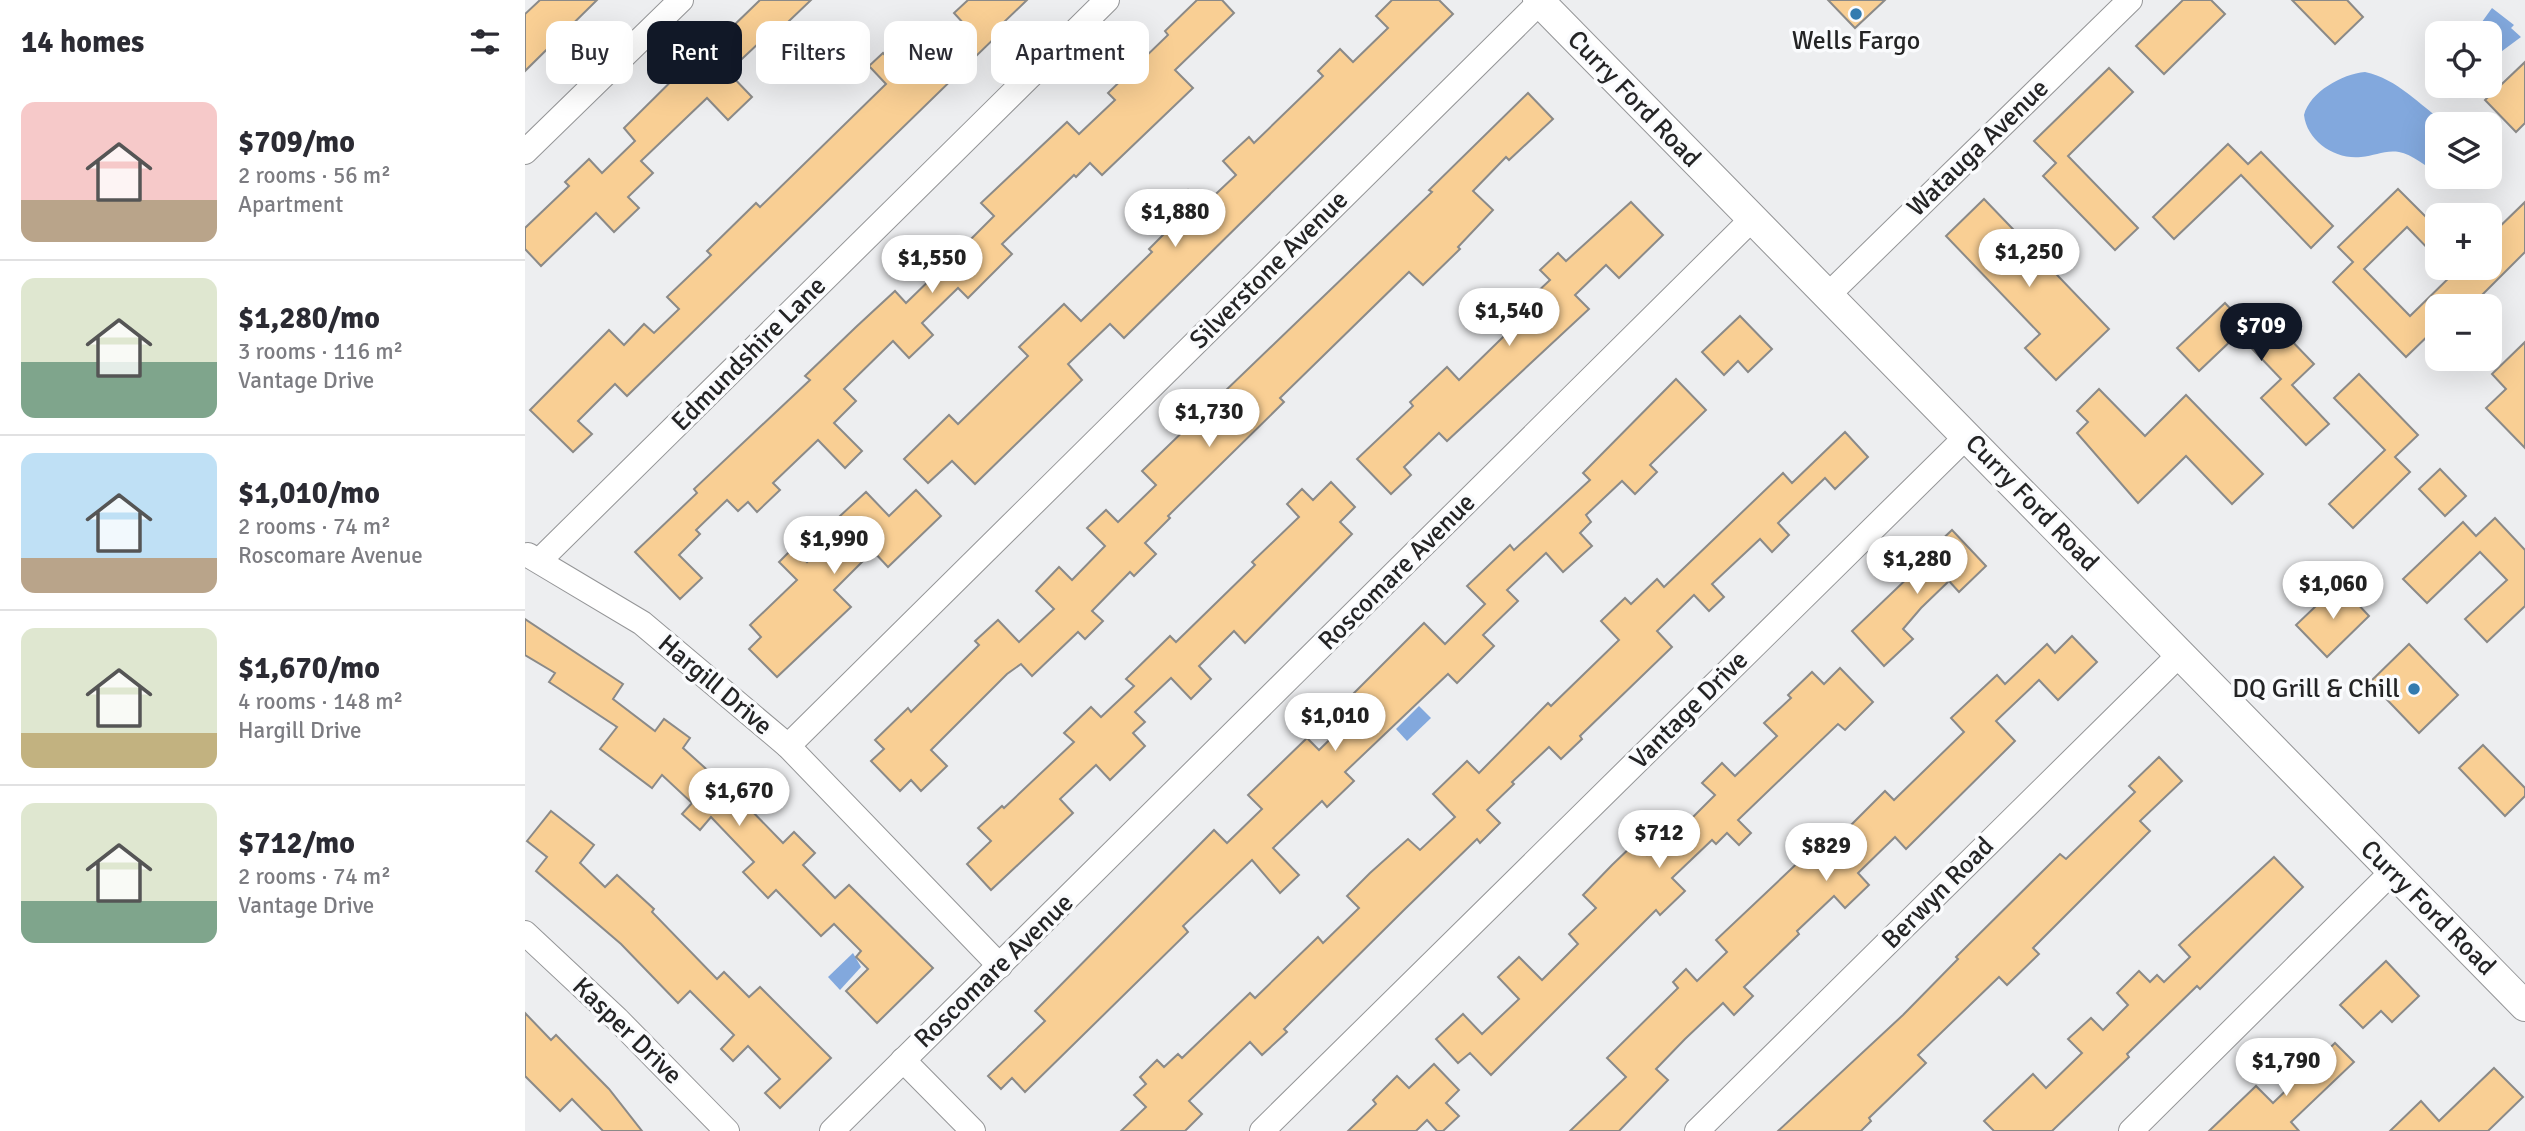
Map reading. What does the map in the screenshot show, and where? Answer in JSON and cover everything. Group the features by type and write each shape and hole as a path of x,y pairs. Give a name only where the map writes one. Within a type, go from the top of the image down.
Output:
{"street":[{"path":"525,152 681,0"},
{"name":"Edmundshire Lane","path":"532,557 1107,0"},
{"name":"Watauga Avenue","path":"1827,296 2130,0"},
{"name":"Curry Ford Road","path":"1539,1 2525,1006"},
{"name":"Silverstone Avenue","path":"788,746 1539,1"},
{"name":"Roscomare Avenue","path":"832,1131 1752,219"},
{"name":"Vantage Drive","path":"1262,1131 1967,436"},
{"name":"Hargill Drive","path":"532,557 642,623 788,746 1000,966"},
{"name":"Berwyn Road","path":"1697,1131 2179,655"},
{"path":"2131,1131 2392,872"},
{"name":"Kasper Drive","path":"525,933 617,1019 727,1131"},
{"path":"902,1060 973,1131"}],"water":[{"path":"2492,8 2514,25 2511,28 2521,37 2502,51 2502,21 2483,21"},
{"path":"2365,72 2388,80 2431,112 2425,112 2425,165 2399,152 2351,157 2332,152 2316,141 2306,124 2304,115 2307,107 2328,86 2356,73"},
{"path":"1419,706 1431,718 1407,741 1396,729"},
{"path":"853,953 861,967 840,990 828,977"}],"building":[{"path":"540,0 597,0 576,21 546,21 546,50 525,71 525,14"},
{"path":"760,0 811,0 789,21 756,21 756,46 742,59 742,21 738,21"},
{"path":"968,0 1027,0 1005,21 991,21 991,42 977,55 977,21 961,21 954,13"},
{"path":"1197,0 1222,0 1234,13 1175,70 1193,88 1102,175 1090,163 1076,177 1074,175 1002,244 1012,254 968,298 958,288 922,323 933,335 909,358 893,341 844,389 856,401 834,423 862,451 845,468 818,440 773,483 780,490 757,512 748,502 738,511 727,500 696,530 700,534 679,555 702,578 680,599 635,552 697,493 694,489 810,380 805,376 856,327 895,291 906,303 940,270 927,257 947,238 959,251 994,216 981,203 1067,122 1079,134 1115,100 1108,93 1117,84 1149,84 1149,53 1168,35 1165,31"},
{"path":"1392,0 1439,0 1453,14 1124,338 1110,324 1068,364 1082,380 975,484 952,461 928,483 904,459 949,415 958,424 1028,356 1019,347 1064,304 1081,321 1152,252 1149,249 1173,225 1163,214 1188,190 1203,206 1236,175 1223,161 1249,137 1254,143 1323,76 1318,71 1340,49 1353,62 1388,28 1376,16"},
{"name":"Wells Fargo","path":"1828,0 1885,0 1855,28"},
{"path":"2183,0 2211,0 2225,14 2164,74 2136,46"},
{"path":"2292,0 2347,0 2363,17 2335,44"},
{"path":"884,54 884,82 870,67"},
{"path":"2525,62 2525,123 2516,132 2502,118 2502,112 2497,112 2485,100 2502,98 2502,84"},
{"path":"2109,68 2133,92 2068,156 2138,228 2115,250 2043,176 2056,163 2034,141"},
{"path":"668,84 740,84 752,97 728,120 707,98 641,161 653,173 628,197 639,208 614,232 596,213 541,266 525,249 525,228 569,186 565,182 589,159 602,173 635,141 624,128"},
{"path":"886,84 947,84 627,396 615,384 578,421 592,434 573,452 530,410 609,330 624,345 644,324 654,333 679,309 667,297 711,255 707,251 756,203 760,207"},
{"path":"1528,93 1553,119 1509,160 1506,157 1473,191 1493,210 1458,247 1460,249 1423,285 1409,272 1280,398 1284,402 1168,516 1170,518 1145,543 1156,554 1134,576 1130,572 1092,611 1103,621 1085,639 1078,632 1032,676 1021,664 1007,674 931,750 947,766 921,791 911,780 900,791 871,761 884,749 875,740 908,708 911,712 979,645 975,641 998,620 1019,642 1054,609 1036,591 1059,567 1072,580 1105,546 1087,528 1106,510 1118,522 1156,485 1142,471 1432,192 1429,190"},
{"path":"2228,144 2248,164 2261,152 2333,226 2311,248 2241,175 2174,239 2153,217"},
{"path":"2398,189 2425,216 2425,246 2407,227 2364,269 2410,316 2425,301 2425,339 2406,357 2333,282 2353,262 2338,247"},
{"path":"1984,199 2109,329 2056,380 2025,348 2040,334 1946,236"},
{"path":"1631,202 1663,235 1619,278 1606,265 1575,295 1589,309 1447,441 1439,433 1404,467 1411,475 1391,494 1357,459 1413,406 1410,402 1447,367 1459,380 1540,301 1534,295 1550,280 1540,270 1558,253 1566,261"},
{"path":"2525,202 2525,252 2502,275 2502,224"},
{"path":"2447,280 2497,280 2483,294 2432,294"},
{"path":"2225,303 2242,321 2258,306 2314,364 2292,385 2329,424 2306,445 2261,398 2281,379 2238,334 2199,371 2177,348"},
{"path":"1740,316 1772,349 1748,372 1738,361 1724,375 1702,352"},
{"path":"2525,342 2525,448 2486,408 2506,389 2492,374 2502,371 2502,364"},
{"path":"2359,374 2418,435 2395,457 2410,472 2353,528 2329,504 2385,450 2334,398"},
{"path":"1676,379 1706,410 1650,465 1657,472 1635,494 1622,481 1586,515 1591,522 1580,533 1592,546 1563,572 1546,553 1507,590 1518,601 1483,635 1494,646 1457,683 1448,674 1345,772 1354,781 1327,807 1322,801 1273,848 1299,875 1280,893 1252,860 1183,926 1188,932 1025,1092 1012,1078 1001,1089 988,1076 1045,1021 1035,1011 1214,830 1227,843 1262,809 1248,795 1307,738 1319,750 1356,714 1345,702 1424,623 1445,644 1485,604 1467,586 1510,545 1514,550 1590,480 1583,473"},
{"path":"2099,389 2145,436 2186,395 2263,474 2232,504 2186,456 2138,503 2077,433 2088,422 2077,411"},
{"path":"1845,432 1868,457 1835,489 1825,478 1778,523 1789,535 1772,552 1760,539 1712,584 1724,597 1709,611 1694,595 1657,631 1672,647 1580,736 1582,739 1561,759 1549,747 1512,782 1514,784 1487,810 1500,823 1480,843 1477,839 1405,909 1284,1029 1287,1032 1262,1055 1250,1042 1189,1101 1202,1114 1185,1131 1121,1131 1146,1107 1134,1095 1146,1084 1140,1077 1157,1060 1164,1067 1178,1054 1182,1058 1250,993 1255,998 1318,937 1323,943 1359,908 1347,896 1408,839 1420,850 1455,817 1433,794 1467,761 1479,773 1548,703 1551,706 1619,640 1601,621 1625,598 1631,604 1657,579 1664,587 1783,473 1792,483"},
{"path":"2440,469 2466,496 2445,516 2419,489"},
{"path":"1331,482 1355,507 1340,522 1352,534 1245,643 1234,631 1199,666 1211,679 1191,699 1171,678 1135,712 1145,722 1133,733 1145,746 1110,780 1096,765 1060,799 1073,813 991,890 967,864 991,841 978,828 1002,806 1004,808 1074,742 1064,733 1091,707 1101,717 1134,686 1126,679 1170,636 1176,642 1255,565 1252,562 1299,517 1287,504 1302,489 1313,500"},
{"path":"916,490 941,516 888,567 873,551 834,590 851,607 777,677 749,649 761,637 750,625 797,580 779,562 793,548 807,562 846,522 840,516 866,492 889,516"},
{"path":"2495,518 2525,550 2525,606 2487,642 2465,619 2507,580 2480,552 2427,603 2403,579 2463,522 2476,536"},
{"path":"1952,530 1986,566 1959,592 1949,581 1921,608 1903,629 1913,639 1884,666 1852,631 1915,571 1912,568"},
{"path":"2339,584 2369,616 2327,657 2296,625"},
{"path":"525,619 623,684 613,699 655,731 664,719 690,738 683,748 725,786 732,779 753,797 746,805 783,843 794,832 815,853 803,865 835,898 849,885 933,968 877,1023 846,991 868,969 856,957 861,951 834,924 821,936 776,890 768,898 743,872 754,862 711,817 700,830 682,814 692,803 662,775 652,788 600,749 617,727 549,682 555,673 525,655"},
{"path":"2072,636 2097,662 2058,700 2039,680 1996,721 2015,741 1906,849 1895,837 1858,873 1869,885 1845,908 1834,896 1797,931 1799,934 1744,987 1753,996 1734,1015 1723,1003 1685,1039 1656,1069 1668,1080 1619,1131 1570,1131 1626,1077 1607,1058 1678,988 1673,982 1686,969 1697,981 1727,952 1716,940 1824,838 1831,845 1885,791 1894,800 1964,732 1951,718 1997,675 2005,684 2047,644 2055,653"},
{"name":"DQ Grill & Chill","path":"2409,644 2458,695 2419,733 2370,682"},
{"path":"1840,668 1873,702 1845,730 1838,724 1738,820 1751,833 1739,845 1727,833 1716,844 1712,840 1672,878 1685,891 1660,915 1656,910 1491,1075 1470,1053 1458,1063 1436,1039 1463,1014 1482,1034 1519,999 1498,977 1519,957 1542,980 1578,944 1569,934 1596,908 1583,895 1635,843 1647,855 1673,830 1676,834 1715,795 1702,783 1722,763 1735,776 1777,736 1764,723 1791,698 1788,695 1812,672 1824,684"},
{"path":"2483,745 2525,788 2525,796 2505,816 2459,768"},
{"path":"2159,757 2182,781 2140,821 2150,831 2033,948 2039,954 2007,985 1999,977 1918,1055 1926,1063 1869,1118 1871,1121 1861,1131 1778,1131 1903,1015 1958,959 1956,957 2060,854 2066,859 2135,792 2129,786"},
{"path":"551,811 594,845 580,863 605,887 617,875 654,909 652,912 717,979 724,972 749,997 760,987 831,1058 780,1108 765,1093 780,1079 748,1046 733,1061 721,1049 734,1035 690,991 678,1003 621,944 536,871 547,857 527,841"},
{"path":"2274,857 2303,887 2200,989 2197,986 2127,1054 2129,1057 2052,1131 1994,1131 1984,1121 2033,1074 2046,1088 2082,1053 2068,1039 2091,1018 2103,1030 2128,1005 2117,993 2139,971 2150,982 2157,975 2164,982 2190,957 2179,945"},
{"path":"2386,961 2419,996 2392,1022 2381,1011 2363,1028 2340,1005"},
{"path":"525,1013 551,1040 556,1035 609,1089 642,1131 603,1131 572,1099 560,1111 525,1076"},
{"path":"2335,1043 2354,1062 2291,1122 2299,1131 2209,1131 2256,1086 2273,1103"},
{"path":"1434,1064 1459,1090 1446,1103 1459,1116 1443,1131 1437,1131 1427,1120 1416,1131 1348,1131 1376,1104 1373,1100 1397,1076 1409,1088"},
{"path":"2494,1068 2523,1097 2488,1131 2390,1131 2421,1101 2439,1121"}],"place":[{"name":"Wells Fargo","path":"1856,14"},
{"name":"DQ Grill & Chill","path":"2414,689"}]}
